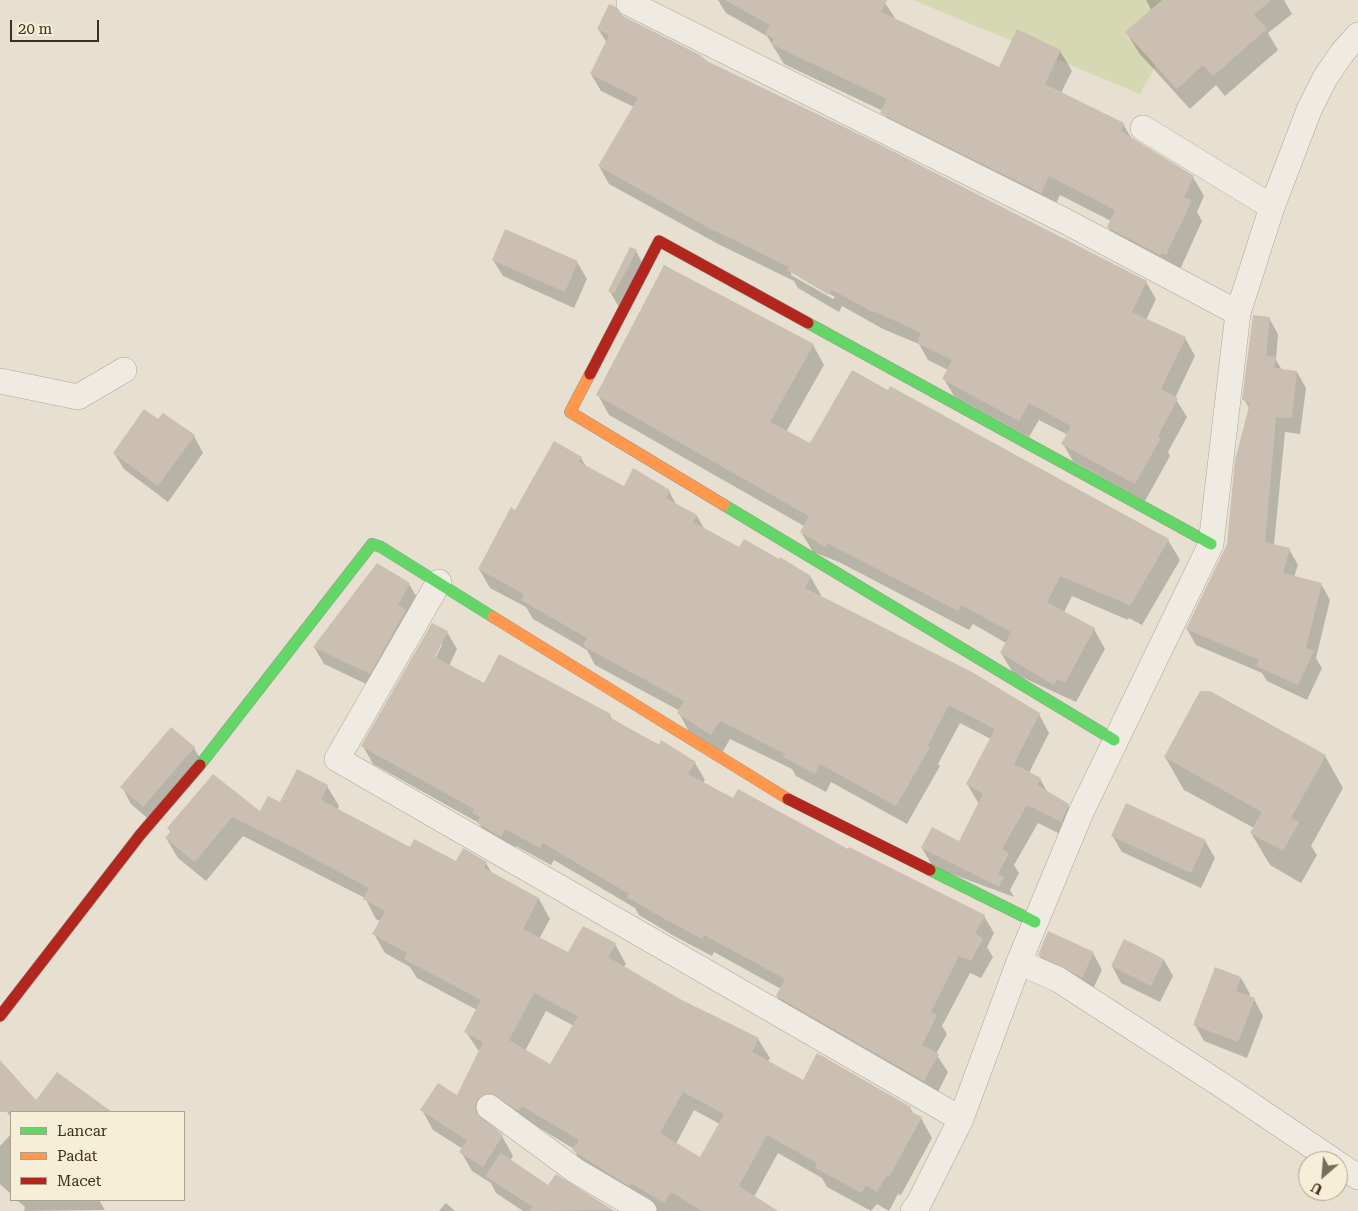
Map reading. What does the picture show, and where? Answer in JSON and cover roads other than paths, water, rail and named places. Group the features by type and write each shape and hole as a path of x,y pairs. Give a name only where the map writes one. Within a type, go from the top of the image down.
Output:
{"street":[{"path":"629,3 1065,221 1238,314"},
{"path":"921,1208 960,1118 1019,962 1082,810 1114,740 1211,544 1238,314 1272,207 1309,110 1330,72 1358,34"},
{"path":"1143,128 1272,207"},
{"path":"1114,740 570,412 659,241 1211,544"},
{"path":"0,381 78,397 124,370"},
{"path":"0,1016 140,835 222,740 372,544 381,547 439,582 775,794 1035,922"},
{"path":"439,582 337,759 960,1118"},
{"path":"1019,962 1059,980 1319,1151"},
{"path":"489,1107 576,1172 644,1211"}]}
